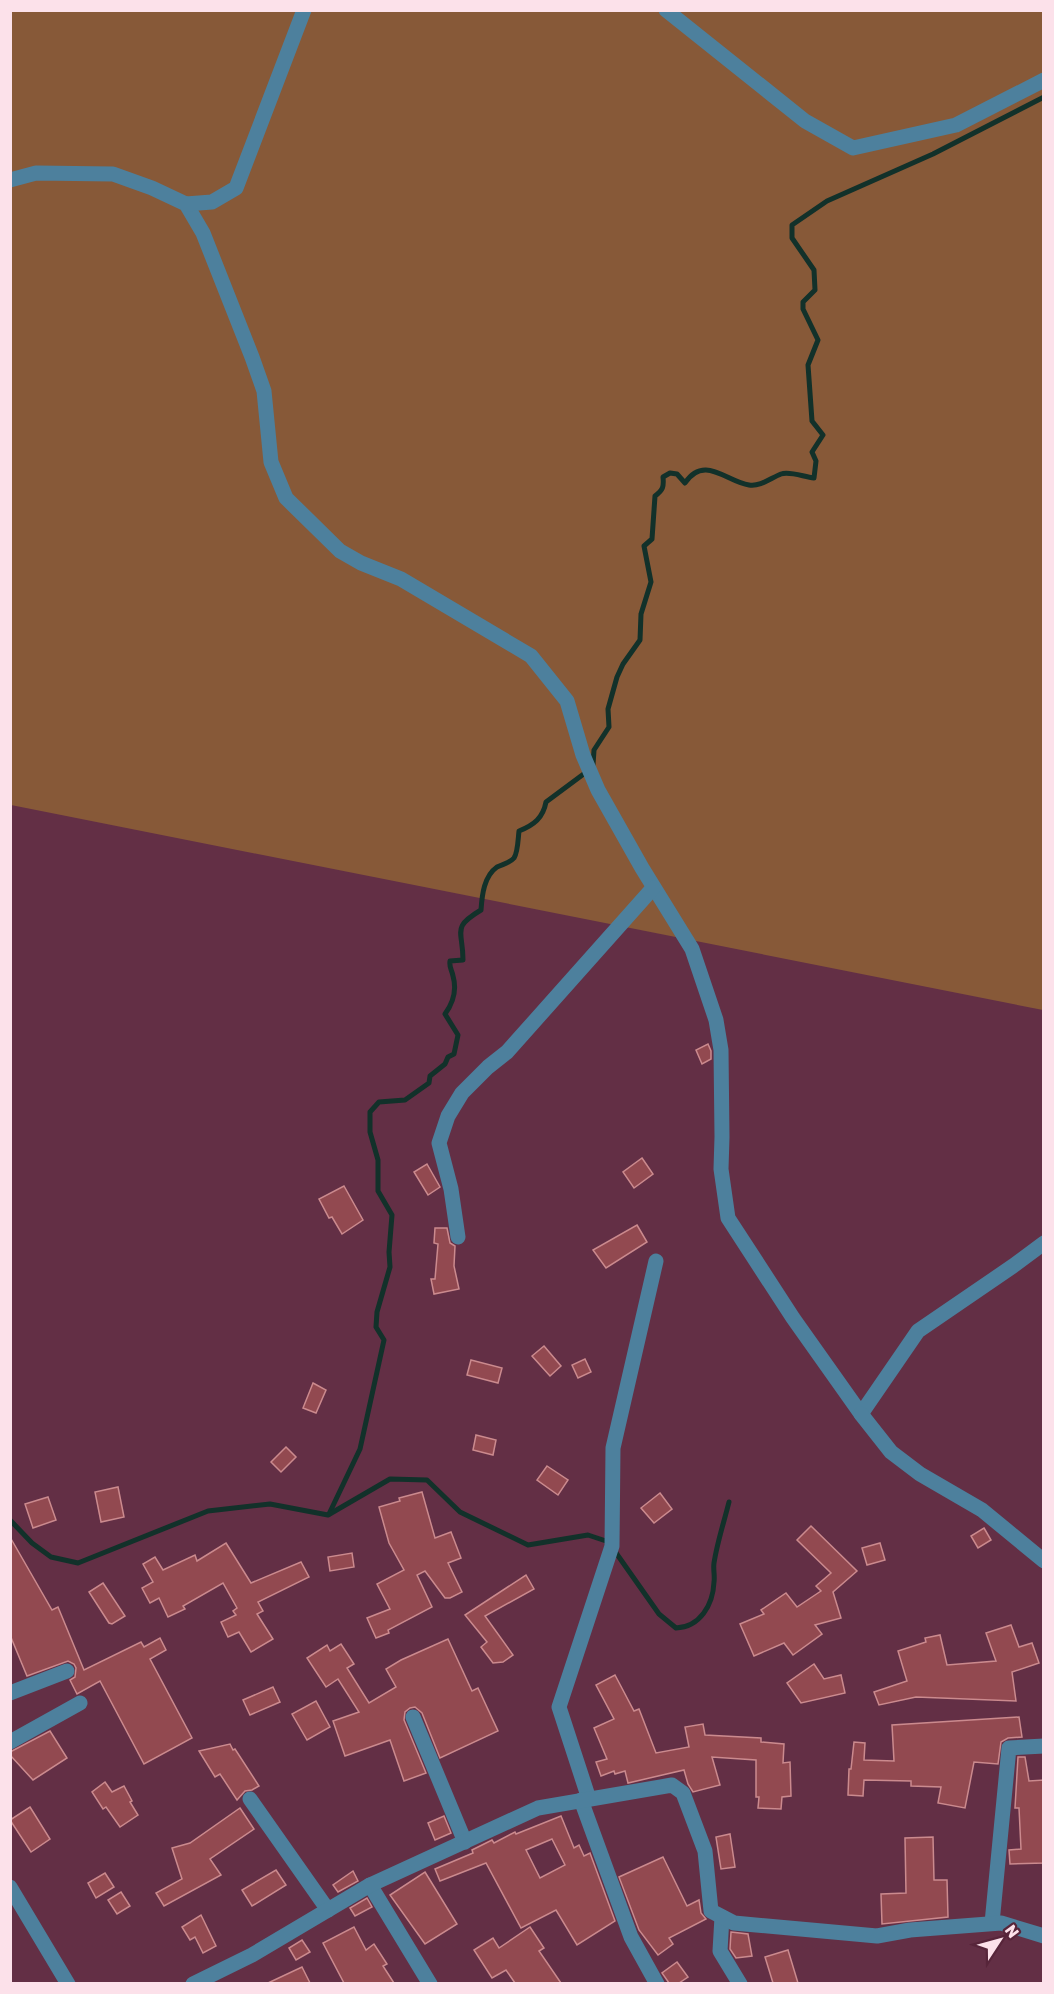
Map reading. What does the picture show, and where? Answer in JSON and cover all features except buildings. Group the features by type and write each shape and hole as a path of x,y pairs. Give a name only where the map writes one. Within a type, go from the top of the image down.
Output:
{"street":[{"path":"10,180 36,173 112,174 152,188 186,204 212,202 236,188 304,10"},
{"path":"666,10 805,121 853,148 956,125 1044,80"},
{"path":"186,204 203,233 264,391 272,462 286,498 340,551 361,563 401,579 531,656 567,701 583,754 598,790 653,888 692,949 716,1020 721,1050 723,1137 721,1169 728,1218 793,1318 891,1452 920,1474 982,1510 1044,1561"},
{"path":"458,1237 452,1189 439,1143 448,1116 462,1092 507,1052 653,888"},
{"path":"861,1414 918,1331 1044,1243"},
{"path":"656,1261 613,1448 612,1546 559,1707 585,1800 631,1937 657,1983"},
{"path":"10,1693 67,1671"},
{"path":"10,1742 80,1703"},
{"path":"413,1717 465,1842"},
{"path":"993,1923 1009,1748 1044,1746"},
{"path":"194,1983 252,1955 370,1885 538,1808 672,1785 683,1793 705,1851 711,1911 734,1923 877,1936 910,1930 1001,1923 1044,1936"},
{"path":"250,1799 328,1910"},
{"path":"370,1885 430,1983"},
{"path":"10,1887 68,1983"},
{"path":"722,1917 720,1951 740,1983"}],"shaded area":[{"path":"10,11 1043,11 1043,1010 11,805"}],"waterway":[{"path":"593,765 594,750 609,727 608,709 617,677 640,640 641,614 651,582 644,546 652,539 655,496 662,488 663,477 670,473 677,474 685,483 692,475 708,470 749,485 761,483 785,473 814,478 816,461 812,452 823,435 812,421 808,365 818,340 803,309 803,302 815,290 814,270 792,238 792,225 827,201 933,154 1044,97"},
{"path":"329,1514 360,1449 384,1340 376,1327 377,1312 390,1267 392,1215 378,1191 378,1160 370,1132 370,1112 379,1102 405,1100 429,1083 430,1076 445,1064 448,1057 454,1054 458,1035 445,1014 454,991 450,961 463,960 462,926 481,910 489,875 497,867 514,858 519,831 537,820 546,802 585,773"},
{"path":"10,1520 32,1543 51,1557 78,1563 208,1511 270,1504 328,1515 390,1479 427,1480 460,1512 528,1545 588,1535 609,1542"},
{"path":"614,1550 659,1614 676,1628 692,1624 704,1613 711,1599 715,1555 729,1502"}]}
